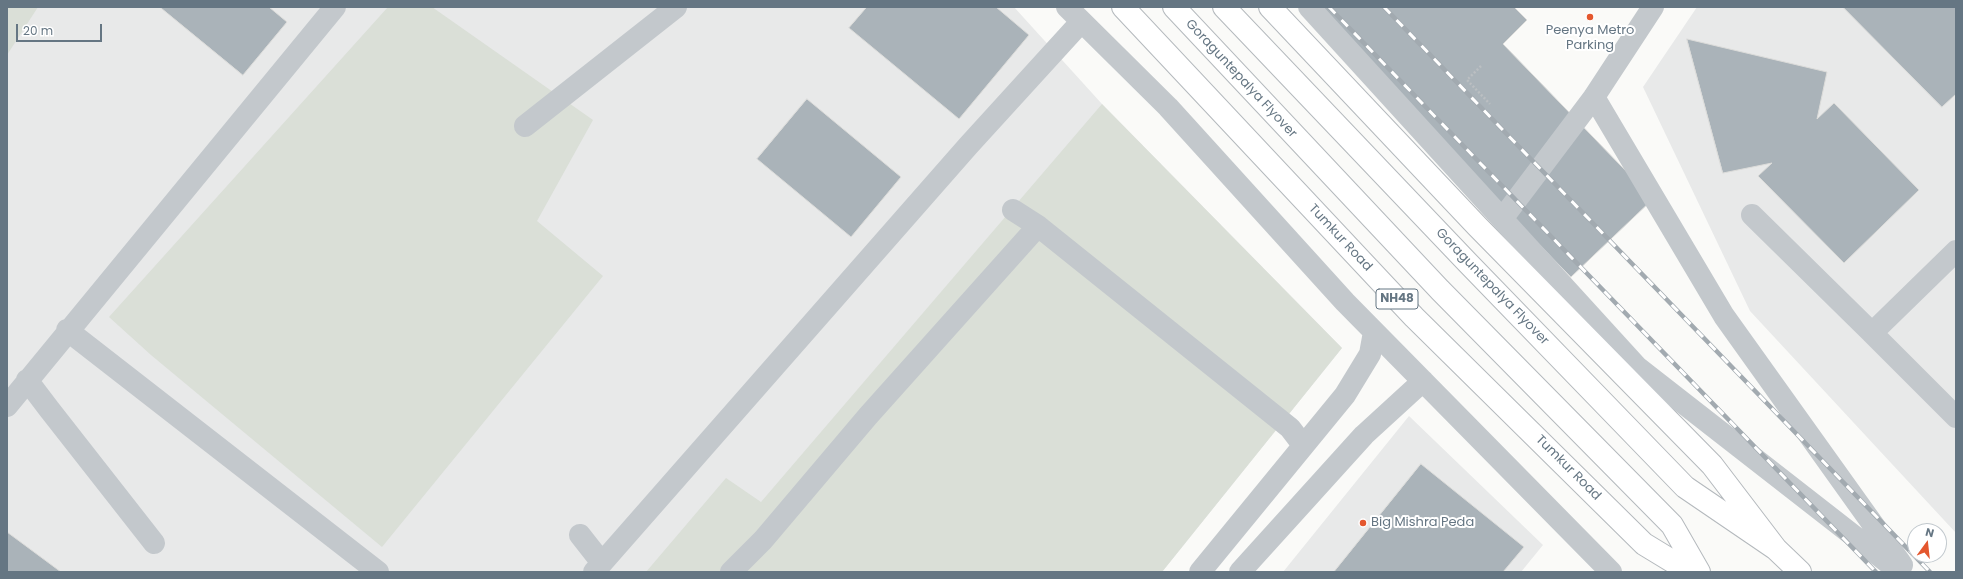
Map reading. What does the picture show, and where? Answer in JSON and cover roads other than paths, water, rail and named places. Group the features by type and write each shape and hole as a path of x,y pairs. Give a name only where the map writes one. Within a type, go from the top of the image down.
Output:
{"highway":[{"name":"Tumkur Road","path":"1122,7 1419,322 1644,544 1690,572"},
{"name":"Goraguntepalya Flyover","path":"1174,7 1440,290 1672,525 1699,572"},
{"name":"Goraguntepalya Flyover","path":"1224,7 1467,262 1685,487 1776,549"},
{"path":"1270,7 1476,226 1712,464 1776,549 1800,572"}],"street":[{"path":"7,406 67,330 334,7"},
{"path":"525,126 676,7"},
{"path":"1309,7 1637,367 1900,572"},
{"path":"1502,219 1594,97 1646,10"},
{"path":"580,536 598,567 963,152 1074,14 1168,107 1374,332 1612,572"},
{"path":"1594,97 1724,316 1907,572"},
{"path":"1014,210 1038,226 1290,428 1303,445"},
{"path":"1752,215 1956,417"},
{"path":"731,572 763,540 868,416 1038,226"},
{"path":"1872,333 1956,251"},
{"path":"67,330 378,572"},
{"path":"1200,572 1345,395 1370,354 1374,332"},
{"path":"27,380 48,410 154,543"},
{"path":"1240,572 1364,435 1423,381"}],"railway":[{"path":"1329,7 1876,572"},
{"path":"1384,7 1930,572"}],"place":[{"name":"Peenya Metro Parking","path":"1590,17"},
{"name":"Big Mishra Peda","path":"1363,523"}]}
